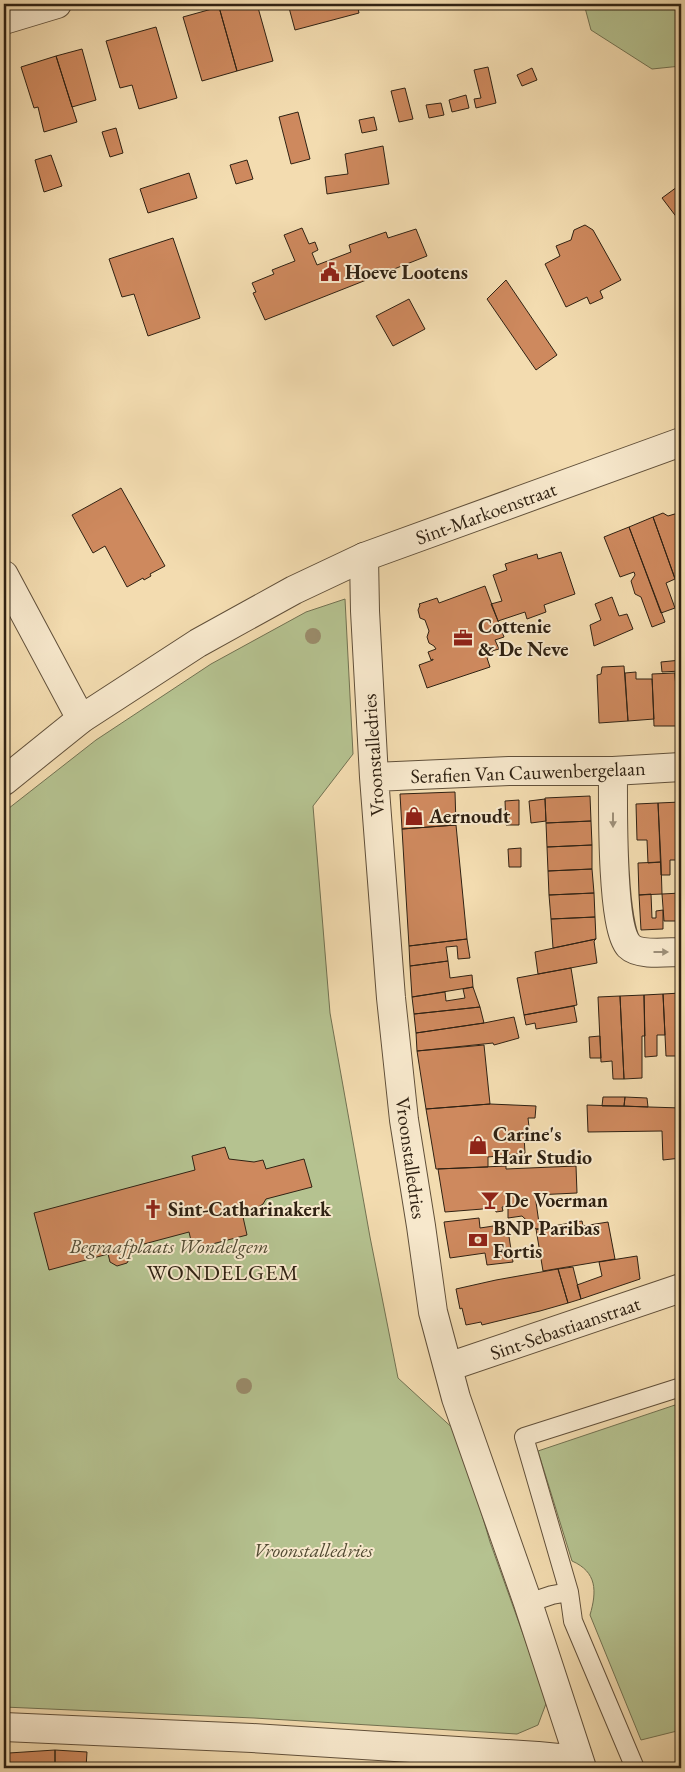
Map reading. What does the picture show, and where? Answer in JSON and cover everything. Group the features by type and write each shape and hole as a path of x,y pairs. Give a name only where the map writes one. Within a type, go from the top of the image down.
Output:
{"street":[{"path":"4,20 57,4"},
{"name":"Sint-Markoenstraat","path":"81,720 198,643 294,590 364,557 681,442"},
{"name":"Vroonstalledries","path":"4,1727 262,1739 538,1756 581,1764 528,1602 460,1407 433,1312 422,1226 404,1120 391,998 374,777 364,557"},
{"path":"4,575 81,720 4,780"},
{"name":"Serafien Van Cauwenbergelaan","path":"374,777 509,771 613,771 681,767"},
{"path":"613,771 614,846 619,919 623,935 629,946 642,952 681,952"},
{"name":"Sint-Sebastiaanstraat","path":"448,1367 681,1288"}],"lane":[{"path":"635,1768 574,1621 569,1592 524,1437 681,1387"},
{"path":"528,1602 569,1592"}],"green space":[{"path":"584,4 681,4 681,66 652,69 591,30"},
{"name":"Vroonstalledries","path":"345,599 353,754 313,806 330,1013 370,1237 398,1378 458,1433 490,1542 547,1701 538,1725 517,1734 254,1718 4,1707 4,812 96,740 211,664 306,612"},
{"path":"681,1403 681,1730 641,1740 590,1615 594,1598 591,1577 580,1565 572,1561 538,1451"}],"building":[{"path":"230,4 257,4 273,61 237,71 219,7"},
{"path":"288,4 357,4 359,13 295,30"},
{"path":"385,4 405,4 386,8"},
{"path":"219,7 237,71 202,81 183,17"},
{"path":"156,27 177,98 139,109 132,85 120,88 106,41"},
{"path":"82,49 96,100 72,107 56,56"},
{"path":"56,56 77,122 44,132 38,107 34,108 21,67"},
{"path":"488,67 496,103 476,108 474,99 481,98 474,70"},
{"path":"532,68 537,80 522,86 517,75"},
{"path":"405,88 413,119 399,122 391,91"},
{"path":"466,95 469,108 452,112 449,100"},
{"path":"441,103 444,115 429,118 426,105"},
{"path":"298,112 310,159 291,164 279,117"},
{"path":"374,117 377,130 362,133 359,120"},
{"path":"116,128 123,153 110,157 102,132"},
{"path":"383,146 389,184 327,194 325,177 348,174 345,154"},
{"path":"51,155 62,186 44,192 35,160"},
{"path":"247,160 253,179 236,184 230,165"},
{"path":"189,173 197,198 148,213 140,189"},
{"path":"681,184 681,223 662,198"},
{"path":"585,225 593,230 621,280 600,291 603,298 590,304 587,297 566,307 545,264 560,256 556,246 571,240 574,230"},
{"name":"Hoeve Lootens","path":"302,228 309,244 315,242 318,250 312,253 317,265 351,252 349,245 386,232 388,238 416,229 427,256 265,320 253,293 256,292 252,283 274,274 272,270 295,261 284,235"},
{"path":"173,238 200,318 148,336 134,294 122,297 109,259"},
{"path":"506,280 557,355 536,370 487,299"},
{"path":"409,299 425,329 393,346 376,316"},
{"path":"121,488 165,566 150,574 151,576 144,580 143,578 127,587 105,546 93,553 72,515"},
{"path":"663,513 668,516 678,513 681,522 681,595 653,517"},
{"path":"653,517 675,579 666,583 675,608 661,613 629,527"},
{"path":"629,527 665,622 652,627 641,597 635,594 631,581 635,575 634,572 620,577 604,537"},
{"path":"561,552 575,594 544,605 546,612 527,619 525,612 498,621 491,604 502,601 493,575 507,570 505,564 537,554 538,559"},
{"name":"Cottenie & De Neve","path":"485,586 504,637 495,640 499,649 492,651 494,656 487,658 490,667 427,688 419,665 433,660 431,660 428,652 436,649 429,643 427,637 429,631 425,620 420,618 419,604 437,598 439,603"},
{"path":"612,597 619,616 627,614 633,629 594,646 590,625 601,620 595,604"},
{"path":"681,660 681,671 662,672 661,662"},
{"path":"624,666 628,721 599,723 597,675 601,674 602,667"},
{"path":"636,672 636,679 652,679 654,719 628,721 625,673"},
{"path":"681,672 681,725 678,726 675,673"},
{"path":"675,673 678,726 654,726 652,674"},
{"path":"455,792 456,825 402,829 400,794"},
{"path":"590,796 591,821 546,823 545,798"},
{"path":"545,799 546,821 531,823 529,801"},
{"path":"519,800 519,825 506,825 505,801"},
{"path":"681,802 681,840 677,840 678,860 670,860 670,875 661,875 658,803"},
{"path":"658,803 661,862 648,863 647,840 637,840 636,804"},
{"path":"591,821 592,845 547,847 546,823"},
{"path":"456,825 467,939 409,946 402,829"},
{"path":"592,845 592,869 548,871 547,847"},
{"path":"521,848 521,867 509,867 508,849"},
{"path":"661,862 662,894 639,895 638,863"},
{"path":"592,869 594,893 549,895 548,871"},
{"path":"594,893 595,917 551,919 549,895"},
{"path":"681,893 681,921 664,921 662,894"},
{"path":"651,894 652,918 656,918 656,911 663,910 663,929 641,930 639,895"},
{"path":"595,917 596,939 553,948 551,919"},
{"path":"467,939 470,958 458,959 457,946 446,947 448,961 410,966 409,946"},
{"path":"596,939 594,941 597,963 538,974 535,952"},
{"path":"448,961 450,978 472,975 473,987 412,997 410,966"},
{"path":"571,968 577,1005 524,1015 517,978"},
{"path":"473,987 480,1007 414,1014 412,997 445,992 446,1001 465,998 463,989"},
{"path":"681,993 681,1035 676,1035 677,1056 666,1056 663,994"},
{"path":"663,994 665,1035 657,1035 657,1056 645,1057 644,995"},
{"path":"644,995 645,1036 642,1036 642,1078 624,1079 620,996"},
{"path":"620,996 624,1079 613,1079 612,1061 601,1062 598,997"},
{"path":"574,1006 577,1022 536,1029 535,1023 526,1025 524,1015"},
{"path":"480,1007 484,1023 416,1033 414,1014"},
{"path":"514,1017 519,1038 494,1045 493,1043 417,1051 416,1033"},
{"path":"600,1036 601,1058 590,1058 589,1037"},
{"path":"484,1045 490,1104 426,1109 417,1051"},
{"path":"603,1097 625,1097 624,1106 602,1106"},
{"path":"625,1097 647,1098 648,1107 624,1106"},
{"name":"Carine's Hair Studio","path":"490,1104 536,1106 535,1118 528,1118 530,1136 524,1136 525,1153 488,1157 488,1167 436,1169 426,1109"},
{"path":"587,1105 681,1108 681,1158 663,1160 662,1131 588,1132"},
{"name":"Sint-Catharinakerk","path":"225,1147 229,1159 254,1162 263,1160 266,1169 304,1159 312,1187 266,1199 263,1204 243,1217 247,1235 193,1249 189,1232 129,1248 131,1256 127,1263 117,1266 110,1262 108,1254 49,1270 34,1213 195,1170 192,1156"},
{"name":"De Voerman","path":"506,1166 506,1169 576,1166 577,1193 535,1195 540,1230 536,1229 522,1216 508,1218 508,1206 502,1207 503,1211 496,1212 495,1208 445,1212 438,1169"},
{"name":"BNP Paribas Fortis","path":"479,1218 480,1228 507,1224 513,1262 487,1265 485,1253 450,1258 444,1222"},
{"path":"582,1221 583,1226 608,1222 615,1259 543,1271 536,1229"},
{"path":"637,1256 640,1279 581,1299 577,1285 602,1276 599,1262"},
{"path":"573,1267 581,1299 568,1303 558,1269"},
{"path":"558,1269 568,1303 482,1325 481,1322 466,1325 456,1289"},
{"path":"55,1750 87,1752 86,1768 55,1768"},
{"path":"55,1750 55,1768 10,1768 9,1753"}],"place":[{"name":"Hoeve Lootens","path":"330,272"},
{"name":"Cottenie & De Neve","path":"463,638"},
{"name":"Aernoudt","path":"414,816"},
{"name":"Carine's Hair Studio","path":"478,1145"},
{"name":"De Voerman","path":"490,1200"},
{"name":"Sint-Catharinakerk","path":"153,1209"},
{"name":"BNP Paribas Fortis","path":"478,1240"}],"district":[{"name":"WONDELGEM","path":"223,1272"}],"park label":[{"name":"Begraafplaats Wondelgem","path":"169,1246"}]}
